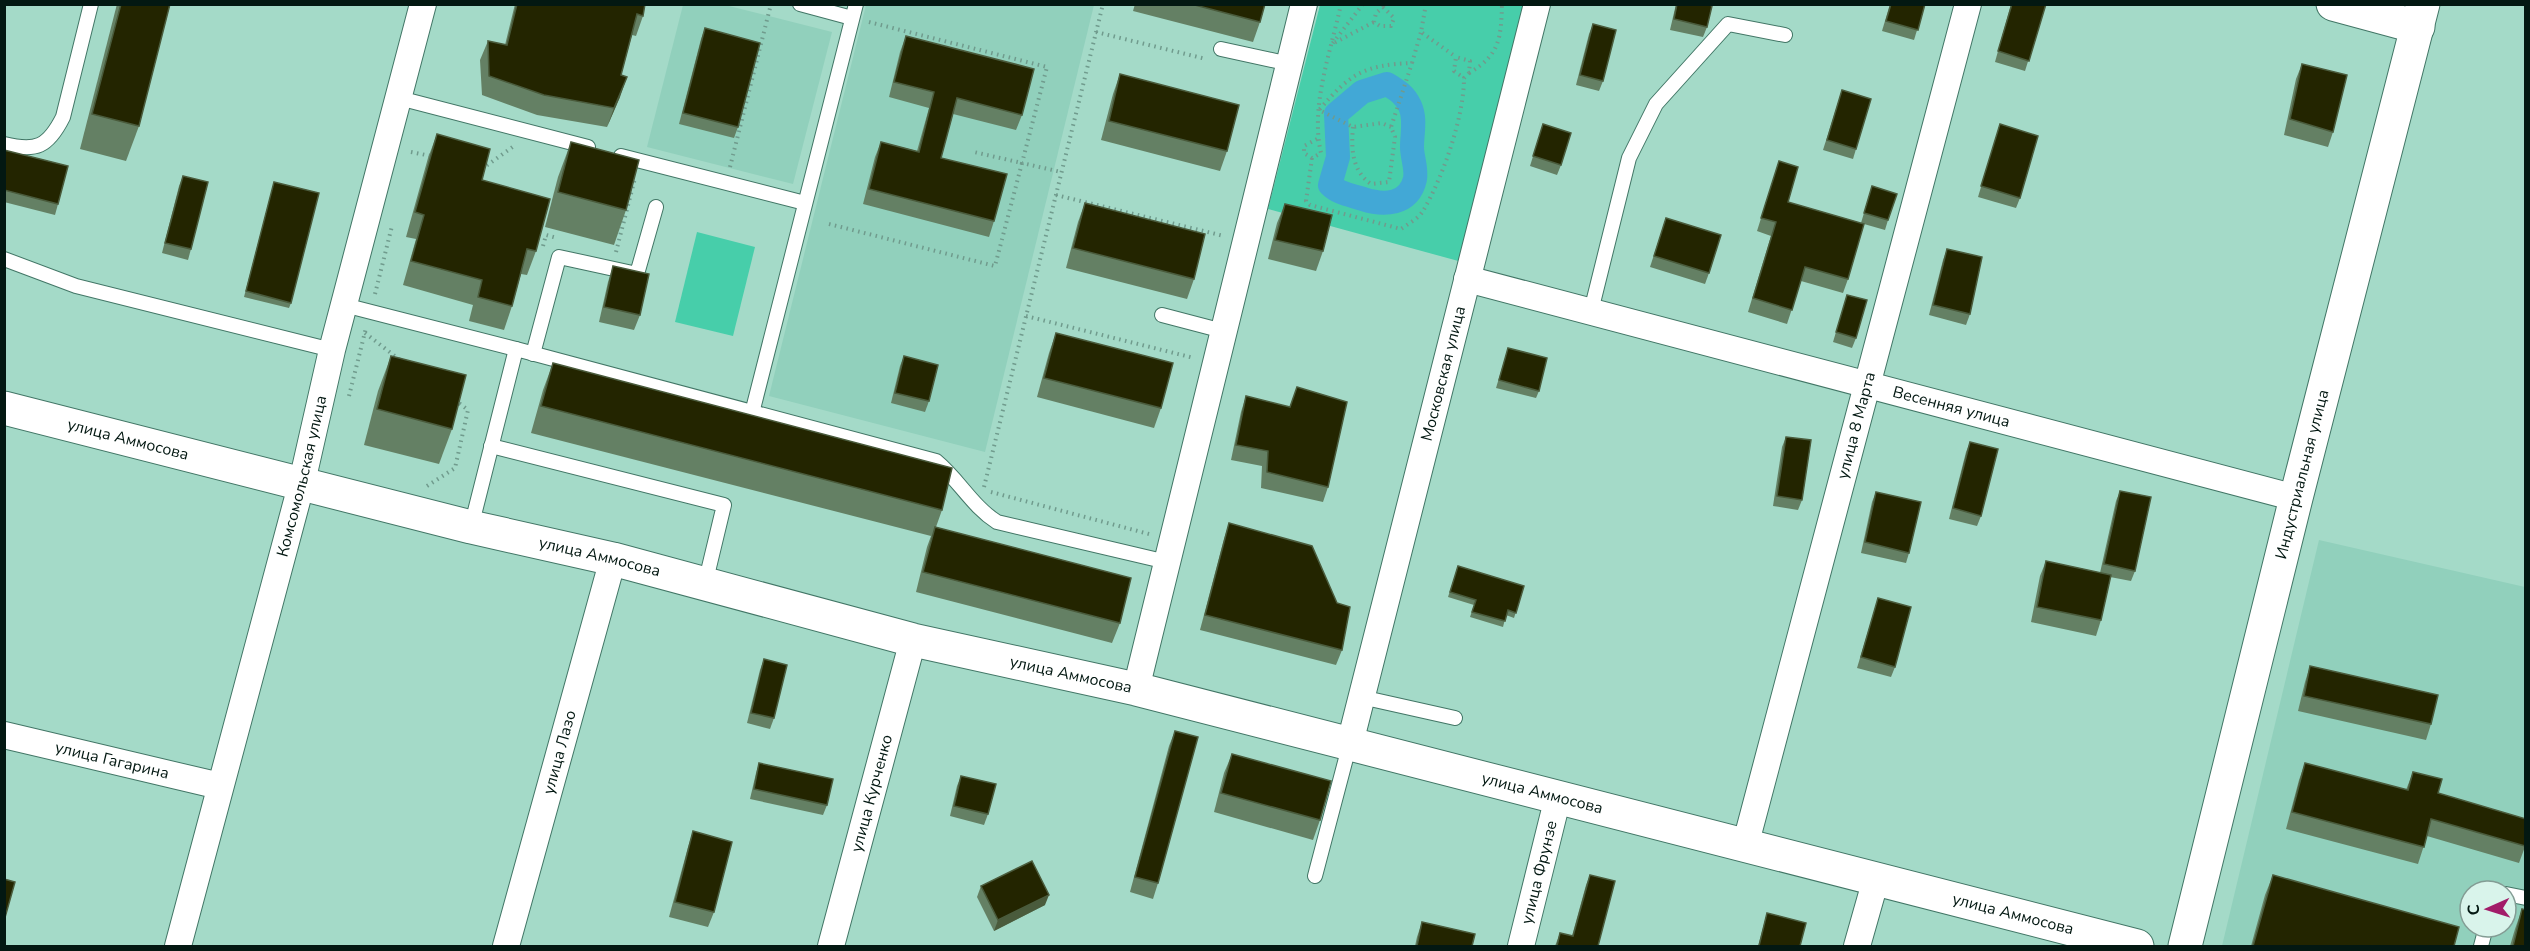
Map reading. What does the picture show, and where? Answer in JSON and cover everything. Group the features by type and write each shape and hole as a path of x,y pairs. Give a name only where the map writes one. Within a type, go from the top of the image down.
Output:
{"main road":[{"path":"2333,4 2421,16"},
{"name":"Индустриальная улица","path":"2185,946 2296,498 2421,16"},
{"name":"улица Аммосова","path":"4,408 302,482 471,527 613,559 913,640 1136,689 2137,946"}],"street":[{"name":"Комсомольская улица","path":"178,946 302,482 332,350 423,4"},
{"path":"1136,689 1304,4"},
{"name":"Московская улица","path":"1350,743 1537,4"},
{"name":"улица 8 Марта","path":"1745,846 1968,4"},
{"name":"Весенняя улица","path":"1467,279 2296,498"},
{"name":"улица Лазо","path":"506,946 613,559"},
{"name":"улица Курченко","path":"831,946 913,640"},
{"name":"улица Гагарина","path":"4,735 220,786"},
{"name":"улица Фрунзе","path":"1521,946 1558,798"},
{"path":"1857,946 1876,879"}],"lane":[{"path":"4,144 23,148 35,147 49,140 56,132 63,117 91,4"},
{"path":"752,413 856,14 800,4"},
{"path":"1591,311 1629,158 1656,104 1728,24 1785,35"},
{"path":"1221,49 1290,64"},
{"path":"399,98 805,203"},
{"path":"533,354 559,256 637,274 656,207"},
{"path":"4,259 76,286 332,350"},
{"path":"344,305 936,461 954,476 982,512 997,522 1167,562"},
{"path":"1162,315 1223,331"},
{"path":"471,527 516,349"},
{"path":"491,446 724,505 705,584"},
{"path":"1361,696 1455,718"},
{"path":"1315,876 1350,743"}],"path":[{"path":"726,182 771,4"},
{"path":"1103,4 983,490 1150,534"},
{"path":"1312,158 1321,153 1317,139 1319,110 1341,4"},
{"path":"1332,44 1363,4"},
{"path":"1353,127 1353,159 1360,177 1371,184 1389,182 1395,137 1391,127 1421,32 1426,4"},
{"path":"1312,158 1306,201 1310,205 1401,229 1422,213 1443,164 1464,100 1464,78 1488,62 1501,38 1502,4"},
{"path":"1332,44 1374,22 1376,13 1383,7 1394,18 1391,26 1380,26 1374,22"},
{"path":"829,224 995,266 1047,67 856,14"},
{"path":"1096,32 1208,60"},
{"path":"1421,32 1456,57 1470,61 1469,73"},
{"path":"1456,57 1454,71 1464,78"},
{"path":"1319,110 1344,82 1360,71 1386,64 1412,63"},
{"path":"1319,110 1353,127 1382,123 1391,127"},
{"path":"1312,158 1304,153 1304,146 1317,139"},
{"path":"474,167 484,169 516,144"},
{"path":"411,152 432,157"},
{"path":"974,152 1061,172"},
{"path":"604,250 616,253 637,169"},
{"path":"1056,195 1224,236"},
{"path":"541,256 546,235 558,238"},
{"path":"1026,316 1194,358"},
{"path":"365,333 402,361"},
{"path":"424,488 455,468 468,410 449,396"}],"shaded area":[{"path":"683,5 725,5 832,32 793,184 647,147"},
{"path":"866,5 1094,5 985,452 769,396"},
{"path":"2319,540 2525,587 2525,946 2222,946"}],"green space":[{"path":"1320,5 1529,5 1462,262 1268,209"},
{"path":"697,232 755,247 733,336 675,322"}],"building":[{"path":"121,4 170,4 139,126 92,114"},
{"path":"517,4 645,4 643,16 637,14 621,75 627,77 614,108 544,95 489,76 488,41 507,45"},
{"path":"1191,4 1265,4 1260,22"},
{"path":"1677,4 1712,6 1707,27 1674,19"},
{"path":"1891,4 1925,4 1918,30 1886,21"},
{"path":"2012,4 2046,4 2029,61 1998,51"},
{"path":"1593,24 1616,30 1603,81 1580,75"},
{"path":"705,28 760,43 738,127 683,113"},
{"path":"906,36 1034,69 1022,115 957,98 941,158 1007,174 994,221 869,189 881,142 919,152 934,92 894,82"},
{"path":"2302,64 2347,75 2333,132 2290,119"},
{"path":"1120,74 1239,105 1227,151 1109,121"},
{"path":"1842,90 1871,99 1856,149 1827,140"},
{"path":"1543,124 1571,133 1561,165 1533,156"},
{"path":"2000,124 2038,136 2020,198 1981,186"},
{"path":"437,134 490,149 482,180 550,199 536,251 527,249 512,306 478,297 482,280 411,261 424,215 415,212"},
{"path":"571,142 639,160 626,210 558,192"},
{"path":"4,150 68,166 58,204 4,190"},
{"path":"1779,161 1798,167 1788,202 1864,224 1848,279 1805,267 1792,310 1753,298 1776,222 1761,218"},
{"path":"183,176 208,182 191,249 165,243"},
{"path":"274,182 319,193 291,303 246,291"},
{"path":"1872,186 1897,194 1888,220 1864,213"},
{"path":"1085,203 1205,234 1194,279 1073,248"},
{"path":"1285,204 1332,215 1323,251 1275,240"},
{"path":"1666,218 1721,235 1709,273 1654,256"},
{"path":"1947,249 1982,257 1970,314 1933,305"},
{"path":"613,266 649,274 640,315 604,307"},
{"path":"1847,295 1867,300 1856,338 1836,332"},
{"path":"1056,333 1173,363 1161,408 1044,378"},
{"path":"1508,348 1547,358 1539,391 1499,380"},
{"path":"391,356 466,375 452,429 377,409"},
{"path":"904,356 938,365 929,401 895,393"},
{"path":"553,363 952,468 942,510 541,406"},
{"path":"1297,387 1347,402 1328,487 1267,472 1268,451 1236,445 1246,396 1290,407"},
{"path":"1786,437 1811,440 1802,500 1777,496"},
{"path":"1970,442 1998,449 1981,516 1953,508"},
{"path":"2120,491 2151,497 2135,571 2104,564"},
{"path":"1876,492 1921,502 1909,553 1865,542"},
{"path":"1229,523 1312,546 1337,603 1350,607 1342,650 1205,615"},
{"path":"935,527 1131,578 1120,623 923,572"},
{"path":"2046,561 2111,575 2101,620 2037,607"},
{"path":"1458,566 1524,586 1516,613 1508,610 1505,621 1472,612 1476,600 1450,592"},
{"path":"1878,598 1911,607 1895,667 1861,657"},
{"path":"764,659 787,665 774,718 751,713"},
{"path":"2310,666 2438,695 2431,724 2304,696"},
{"path":"1175,731 1198,737 1158,883 1135,877"},
{"path":"1232,754 1331,781 1320,820 1221,793"},
{"path":"759,763 833,779 827,805 754,789"},
{"path":"2305,763 2408,790 2413,772 2442,779 2438,793 2526,819 2525,846 2431,819 2424,847 2292,812"},
{"path":"961,776 996,784 988,814 954,806"},
{"path":"693,831 732,842 714,912 675,902"},
{"path":"1032,861 1049,895 998,920 981,886"},
{"path":"1590,875 1615,881 1598,946 1557,946 1560,933 1573,936"},
{"path":"2273,875 2458,927 2454,946 2253,946"},
{"path":"4,879 15,882 4,921"},
{"path":"2522,909 2526,910 2526,946 2513,946 2515,939 2518,939"},
{"path":"1767,913 1806,923 1800,946 1759,946"},
{"path":"1422,922 1475,934 1472,946 1417,946"}],"waterway":[{"path":"1387,84 1403,96 1412,111 1412,151 1415,167 1412,188 1401,199 1387,203 1345,194 1330,185 1338,157 1336,114 1362,92 1387,84"}]}
